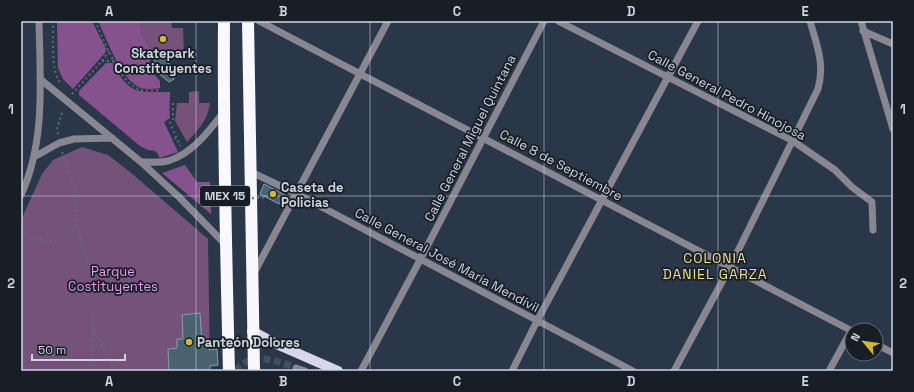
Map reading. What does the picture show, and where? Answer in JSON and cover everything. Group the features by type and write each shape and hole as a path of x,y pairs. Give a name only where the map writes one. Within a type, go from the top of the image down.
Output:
{"highway":[{"name":"MEX 15","path":"224,21 225,244 229,371"},
{"name":"MEX 15","path":"248,21 252,331 254,371"}],"main road":[{"path":"252,331 274,343 338,371"}],"street":[{"path":"21,195 34,157 38,130 40,79 39,21"},
{"name":"Calle 8 de Septiembre","path":"259,21 844,327"},
{"path":"252,277 388,21"},
{"name":"Calle General Miguel Quintana","path":"361,371 544,21"},
{"name":"Calle General Pedro Hinojosa","path":"558,21 793,141 835,170 852,187 872,202 873,230"},
{"path":"512,371 536,321 698,21"},
{"path":"674,371 730,267 818,89 822,71 810,21"},
{"path":"861,21 893,130"},
{"path":"863,31 893,44"},
{"path":"40,79 141,162 179,197 225,244"},
{"path":"141,162 168,161 184,154 210,130 224,112"},
{"path":"34,157 60,143 74,139 112,138"},
{"name":"Calle General José María Mendívil","path":"251,172 297,194 632,371"},
{"path":"829,371 844,344"},
{"path":"884,348 893,353"},
{"path":"296,368 305,371"},
{"path":"254,371 264,371"}],"path":[{"path":"53,21 54,68 57,78 62,84"},
{"path":"95,21 122,75 131,85 140,90 160,90"},
{"path":"92,371 94,287 84,247 76,226 77,195 57,129 66,101 102,61 109,51"},
{"path":"102,61 115,61"},
{"path":"67,89 72,94"},
{"path":"173,103 173,119 170,123 184,154"},
{"path":"154,155 159,144 176,138"},
{"path":"212,200 281,197"},
{"path":"21,233 34,238 84,247"},
{"path":"93,329 116,371"}],"green space":[{"name":"Skatepark Constituyentes","path":"140,21 171,21 172,28 183,28 184,56 161,56 161,54 151,54 151,48 142,36"},
{"path":"199,91 199,103 210,103 209,109 205,120 187,142 175,121 177,103 189,103 189,92"},
{"name":"Parque Costituyentes","path":"82,147 108,155 208,239 210,371 21,371 21,220 42,174 53,160"}],"shaded area":[{"path":"57,21 92,21 106,49 105,53 73,89 63,79 58,68"},
{"path":"98,21 140,21 142,36 151,48 150,63 153,73 160,81 160,88 141,88 127,77 115,59"},
{"path":"106,63 113,63 124,81 135,90 170,92 170,118 164,122 178,152 160,158 156,151 148,150 140,146 79,95 79,91"},
{"path":"185,165 197,182 210,182 211,214 162,173"}],"building":[{"path":"158,55 167,60 174,73 174,79 169,82 157,72 154,58"},
{"name":"Caseta de Policias","path":"264,184 285,195 279,204 260,194"},
{"name":"Panteón Dolores","path":"200,313 202,344 209,344 209,350 217,349 218,365 210,366 210,371 169,371 168,349 177,348 177,339 183,339 182,315"}],"tunnel":[{"path":"236,371 242,365 257,359 273,360 296,368"}],"place":[{"name":"Skatepark Constituyentes","path":"163,39"},
{"name":"Caseta de Policias","path":"273,194"},
{"name":"Panteón Dolores","path":"189,342"}],"district":[{"name":"COLONIA DANIEL GARZA","path":"715,266"}]}
